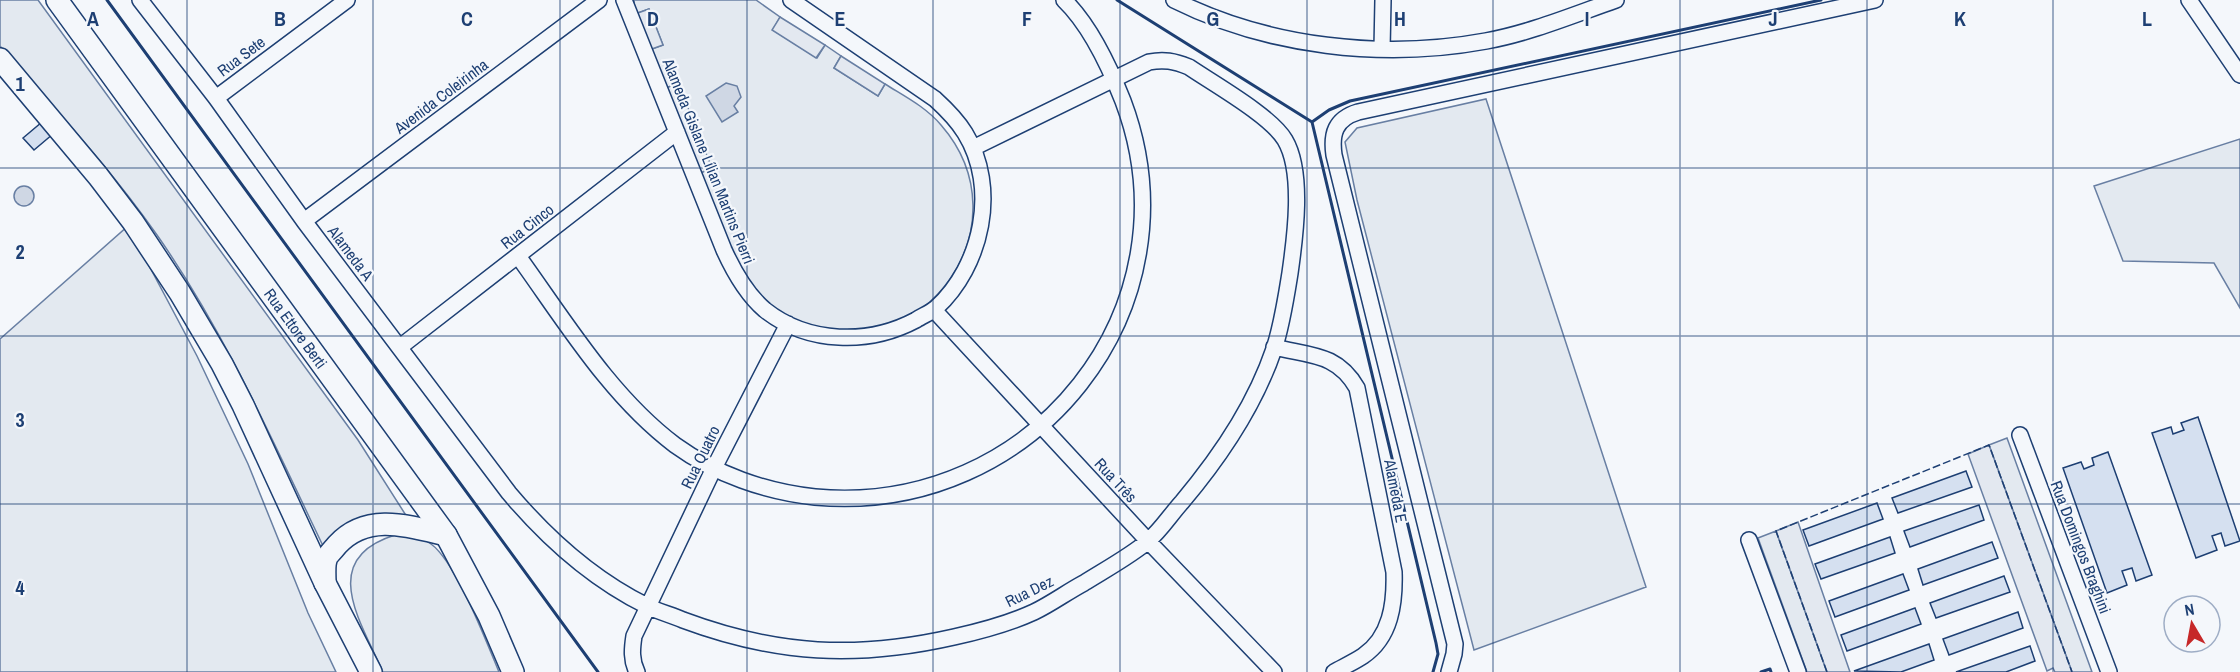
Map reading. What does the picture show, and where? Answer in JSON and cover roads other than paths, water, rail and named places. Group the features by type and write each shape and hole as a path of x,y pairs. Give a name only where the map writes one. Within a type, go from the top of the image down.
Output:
{"street":[{"name":"Rua Ettore Berti","path":"57,0 446,535 489,615 513,672"},
{"name":"Alameda A","path":"140,0 216,98 304,221 509,494 536,525"},
{"name":"Rua Sete","path":"216,98 346,0"},
{"name":"Avenida Coleirinha","path":"304,221 599,0"},
{"name":"Alameda Gislane Lílian Martins Pierri","path":"624,0 734,272 748,292 765,309 788,324 813,333 845,337 874,336 901,328 934,310 951,292 965,270 983,220 981,172 966,134 952,115 935,99 791,0"},
{"path":"518,256 615,388 636,412 677,446 714,468 754,485 797,495 841,499 884,497 927,488 968,473 1006,452 1041,426 1075,392 1102,353 1123,310 1136,264 1142,217 1140,170 1131,123 1102,54 1064,0"},
{"path":"1174,0 1251,30 1317,44 1382,50 1435,48 1487,41 1537,27 1616,0"},
{"path":"1382,50 1383,0"},
{"path":"1449,672 1455,644 1334,155 1332,140 1336,129 1342,120 1358,112 1875,0"},
{"path":"2189,0 2240,75"},
{"path":"0,59 98,176 133,222 180,293 243,405 325,583 371,672"},
{"name":"Rua Dez","path":"536,525 592,572 647,606 711,630 778,647 819,652 865,651 920,645 988,629 1034,612 1148,541 1196,485 1227,443 1252,400 1274,347 1288,283 1296,231 1295,170 1291,151 1270,122 1189,67 1162,60 1149,62 973,148"},
{"name":"Rua Cinco","path":"400,347 677,132"},
{"name":"Rua Três","path":"934,310 1148,541 1274,672"},
{"name":"Rua Quatro","path":"647,606 788,324"},
{"name":"Alameda E","path":"1274,347 1332,360 1349,375 1357,388 1394,572 1395,596 1391,616 1382,635 1365,655 1334,672"},
{"name":"Rua Domingos Braghini","path":"2020,435 2109,672"},
{"path":"325,583 326,559 343,540 365,527 377,524 403,524 446,535"},
{"path":"1749,540 1798,672"},
{"path":"637,672 633,664 634,636 647,606"}]}
